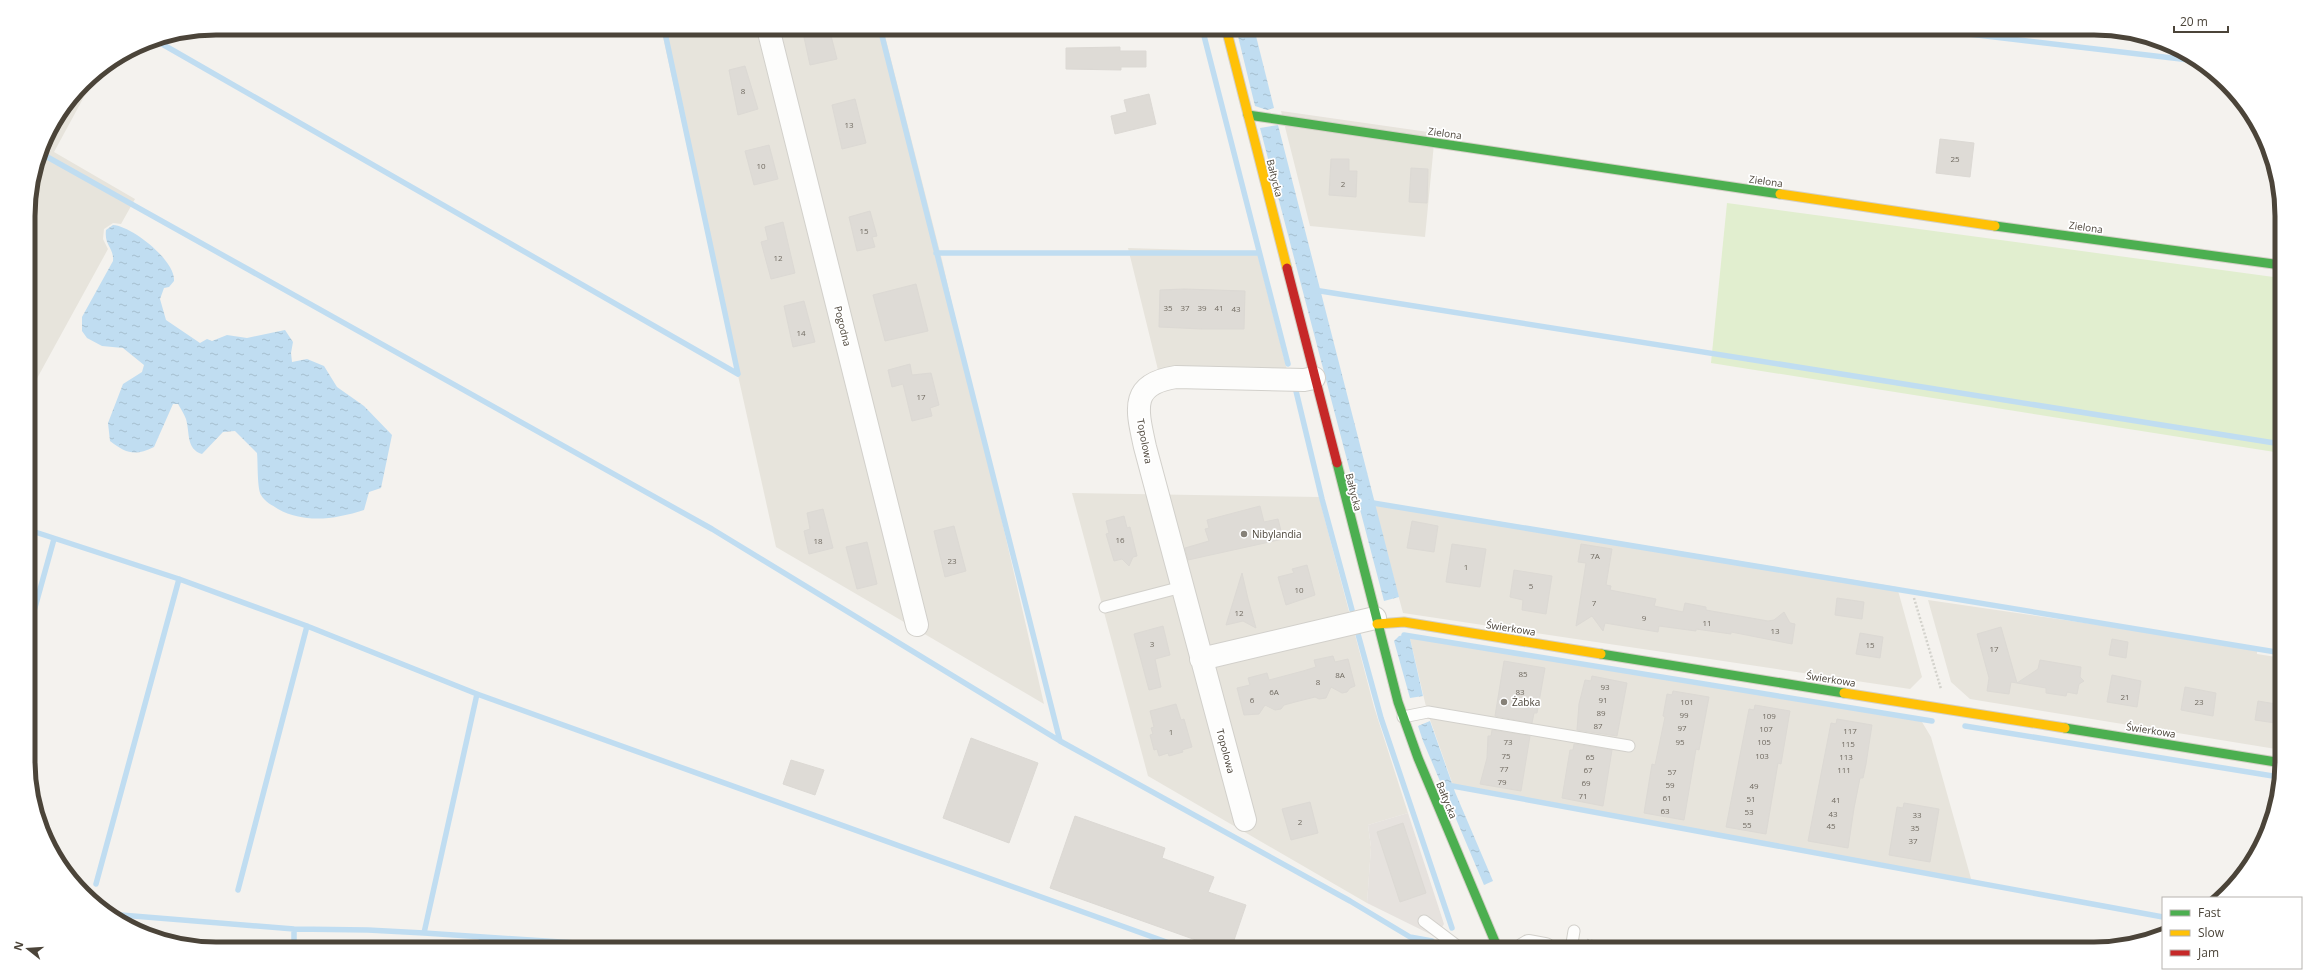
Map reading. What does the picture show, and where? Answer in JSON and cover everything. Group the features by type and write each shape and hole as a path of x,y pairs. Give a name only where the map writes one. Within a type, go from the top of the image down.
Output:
{"street":[{"name":"Pogodna","path":"770,35 918,625"},
{"name":"Bałtycka","path":"1228,35 1376,621 1403,717 1438,807 1495,942"},
{"name":"Zielona","path":"1248,115 1990,225 2275,264"},
{"name":"Topolowa","path":"1245,820 1182,587 1140,421 1139,402 1145,389 1158,380 1176,377 1304,380 1314,378"},
{"path":"1201,659 1376,621"},
{"name":"Świerkowa","path":"1376,621 1404,622 2275,762"}],"lane":[{"path":"1105,607 1182,587"},
{"path":"1403,717 1428,712 1629,746"},
{"path":"1424,921 1452,942"},
{"path":"1572,942 1574,931"}],"path":[{"path":"1914,598 1941,688 1941,708"}],"shaded area":[{"path":"663,35 885,35 942,260 1044,704 776,547"},
{"path":"89,87 54,152 135,199 121,224 113,223 104,229 103,239 108,249 35,382 35,205 38,181 49,147 59,126 72,106"},
{"path":"1281,111 1435,133 1425,237 1310,226"},
{"path":"1128,248 1257,252 1287,370 1159,374"},
{"path":"1072,493 1319,497 1374,707 1408,813 1368,825 1371,847 1367,903 1148,776"},
{"path":"1373,501 1897,587 1922,677 1910,689 1403,613"},
{"path":"1928,600 2106,626 2257,651 2257,654 2275,657 2275,749 1970,699 1951,682"},
{"path":"1409,634 1919,717 1931,737 1972,882 1454,788 1427,711"},
{"path":"1408,813 1444,924 1436,937 1367,903 1371,847 1368,825"}],"green space":[{"path":"1727,203 2275,277 2275,452 1711,363"}],"water":[{"path":"1238,35 1256,35 1274,108 1267,110 1255,106"},
{"path":"1278,125 1399,597 1384,601 1260,128"},
{"path":"113,225 131,231 141,238 161,255 168,264 173,273 174,281 169,287 164,288 160,299 166,320 200,343 207,339 212,341 227,335 247,338 285,330 293,342 291,353 292,362 307,359 324,366 337,387 364,406 392,435 381,488 369,492 364,510 332,518 310,518 288,514 278,509 261,495 258,481 257,453 235,431 223,432 202,454 197,452 191,444 186,419 178,404 173,404 154,447 142,452 131,452 121,449 110,441 108,423 123,384 142,372 144,365 123,348 102,346 87,338 82,331 82,317 113,261 112,252 106,240 106,230"},
{"path":"1409,634 1423,696 1410,698 1394,641 1399,636"},
{"path":"1430,721 1455,792 1493,881 1484,885 1418,726"}],"building":[{"path":"804,35 831,35 837,59 810,65"},
{"path":"1120,47 1120,51 1146,51 1146,67 1121,67 1121,70 1066,69 1066,48"},
{"path":"745,66 758,109 738,115 729,70"},
{"path":"1149,94 1156,124 1115,134 1111,116 1127,112 1124,100"},
{"path":"855,99 866,143 842,149 832,105"},
{"path":"1940,139 1974,143 1970,177 1936,173"},
{"path":"769,145 778,179 754,185 745,151"},
{"path":"1331,159 1349,159 1349,171 1357,171 1356,197 1329,195"},
{"path":"1411,168 1428,169 1427,203 1409,202"},
{"path":"870,211 877,236 872,237 875,247 857,251 849,217"},
{"path":"783,222 795,273 771,279 761,242 768,240 765,227"},
{"path":"916,284 928,331 885,341 873,295"},
{"path":"1184,289 1245,291 1244,329 1159,327 1160,290"},
{"path":"804,301 815,342 793,347 784,306"},
{"path":"910,364 912,375 931,373 939,405 930,408 932,416 912,421 903,384 892,387 888,370"},
{"name":"Nibylandia","path":"1260,506 1264,522 1278,519 1283,539 1188,560 1185,548 1209,541 1205,529 1209,528 1207,520"},
{"path":"823,509 833,548 809,554 804,531 810,529 807,513"},
{"path":"1124,516 1127,528 1130,527 1137,556 1133,557 1129,566 1122,559 1114,561 1106,534 1109,533 1106,521"},
{"path":"1412,521 1438,526 1434,552 1407,548"},
{"path":"954,526 966,571 945,577 934,531"},
{"path":"867,542 877,584 857,589 846,547"},
{"path":"1452,544 1486,549 1480,587 1446,582"},
{"path":"1581,544 1612,549 1606,585 1611,586 1610,590 1656,599 1654,606 1683,612 1685,603 1706,607 1706,610 1768,621 1774,620 1784,612 1790,623 1795,624 1792,644 1731,632 1731,634 1659,626 1658,632 1605,623 1603,631 1592,616 1576,626 1586,563 1578,562"},
{"path":"1307,565 1315,595 1286,605 1278,577 1294,573 1292,569"},
{"path":"1514,570 1552,576 1546,614 1522,610 1523,600 1510,597"},
{"path":"1242,573 1256,628 1243,621 1226,625"},
{"path":"1837,598 1864,602 1862,619 1835,615"},
{"path":"1163,626 1170,655 1155,659 1161,687 1149,690 1134,634"},
{"path":"2001,627 2017,683 2038,669 2040,660 2081,667 2080,677 2084,681 2079,684 2077,694 2067,692 2066,696 2046,693 2046,688 2011,682 2009,694 1987,691 1989,678 1977,634"},
{"path":"1860,633 1883,637 1880,658 1856,654"},
{"path":"2112,639 2128,642 2126,658 2109,655"},
{"path":"1333,656 1335,662 1348,659 1355,686 1350,688 1347,692 1342,693 1331,687 1326,698 1319,699 1315,697 1284,705 1281,709 1275,710 1265,705 1259,714 1244,715 1237,688 1250,685 1248,678 1267,673 1269,680 1316,667 1314,660"},
{"path":"1504,661 1545,668 1537,713 1534,713 1532,723 1495,716"},
{"path":"2112,675 2141,681 2137,707 2107,702"},
{"path":"1592,676 1627,683 1617,736 1577,730 1579,704 1585,680 1591,681"},
{"path":"2185,687 2216,693 2213,716 2181,710"},
{"path":"1673,691 1709,697 1699,750 1696,749 1684,820 1644,813 1652,764 1655,765 1665,717 1663,716 1667,694 1672,695"},
{"path":"2258,701 2275,704 2275,723 2255,720"},
{"path":"1176,704 1181,720 1184,719 1192,747 1182,750 1183,752 1169,756 1168,753 1159,756 1157,749 1154,750 1150,735 1153,734 1151,728 1154,727 1150,711"},
{"path":"1755,705 1790,711 1781,764 1778,763 1766,834 1726,827 1749,709 1754,710"},
{"path":"1837,719 1872,725 1863,778 1860,778 1854,808 1848,848 1808,841 1831,723 1836,724"},
{"path":"1492,730 1530,736 1521,791 1480,784 1487,758 1488,736 1491,736"},
{"path":"971,738 1038,763 1009,843 943,818"},
{"path":"1574,744 1612,750 1603,806 1562,798 1570,750 1573,750"},
{"path":"791,760 824,770 815,795 783,784"},
{"path":"1310,802 1318,833 1291,840 1282,809"},
{"path":"1904,803 1939,809 1930,862 1889,855 1897,807 1903,808"},
{"path":"1075,816 1165,848 1162,858 1214,877 1208,892 1246,905 1233,942 1201,942 1050,888"},
{"path":"1403,823 1426,893 1400,902 1377,832"}],"waterway":[{"path":"162,44 738,374 665,35"},
{"path":"882,35 1060,741"},
{"path":"1204,35 1288,364"},
{"path":"1977,35 2185,59"},
{"path":"46,156 712,529 1060,741 1350,901 1410,937 1432,941"},
{"path":"936,253 1259,253"},
{"path":"1314,290 2275,443"},
{"path":"1296,391 1322,499 1352,610"},
{"path":"1367,502 2275,652"},
{"path":"35,532 179,579 307,626 477,694 1166,942"},
{"path":"35,607 54,539"},
{"path":"96,884 179,579"},
{"path":"238,890 307,626"},
{"path":"1358,634 1381,718 1452,928"},
{"path":"1404,635 1932,721"},
{"path":"122,915 294,929 368,930 424,933 477,694"},
{"path":"1965,726 2274,776"},
{"path":"1447,785 2162,917"},
{"path":"294,929 294,942"},
{"path":"424,933 561,942"},
{"path":"481,937 482,942"}],"traffic: fast":[{"path":"1248,115 1780,194"},
{"path":"1995,226 2275,264"},
{"path":"1337,463 1398,702 1418,758 1495,942"},
{"path":"1601,654 1844,693"},
{"path":"2065,728 2275,762"}],"traffic: slow":[{"path":"1228,35 1287,268"},
{"path":"1780,194 1995,226"},
{"path":"1377,624 1404,622 1601,654"},
{"path":"1844,693 2065,728"}],"traffic: jam":[{"path":"1287,268 1337,463"}],"place":[{"name":"Nibylandia","path":"1244,534"},
{"name":"Żabka","path":"1504,702"}]}
